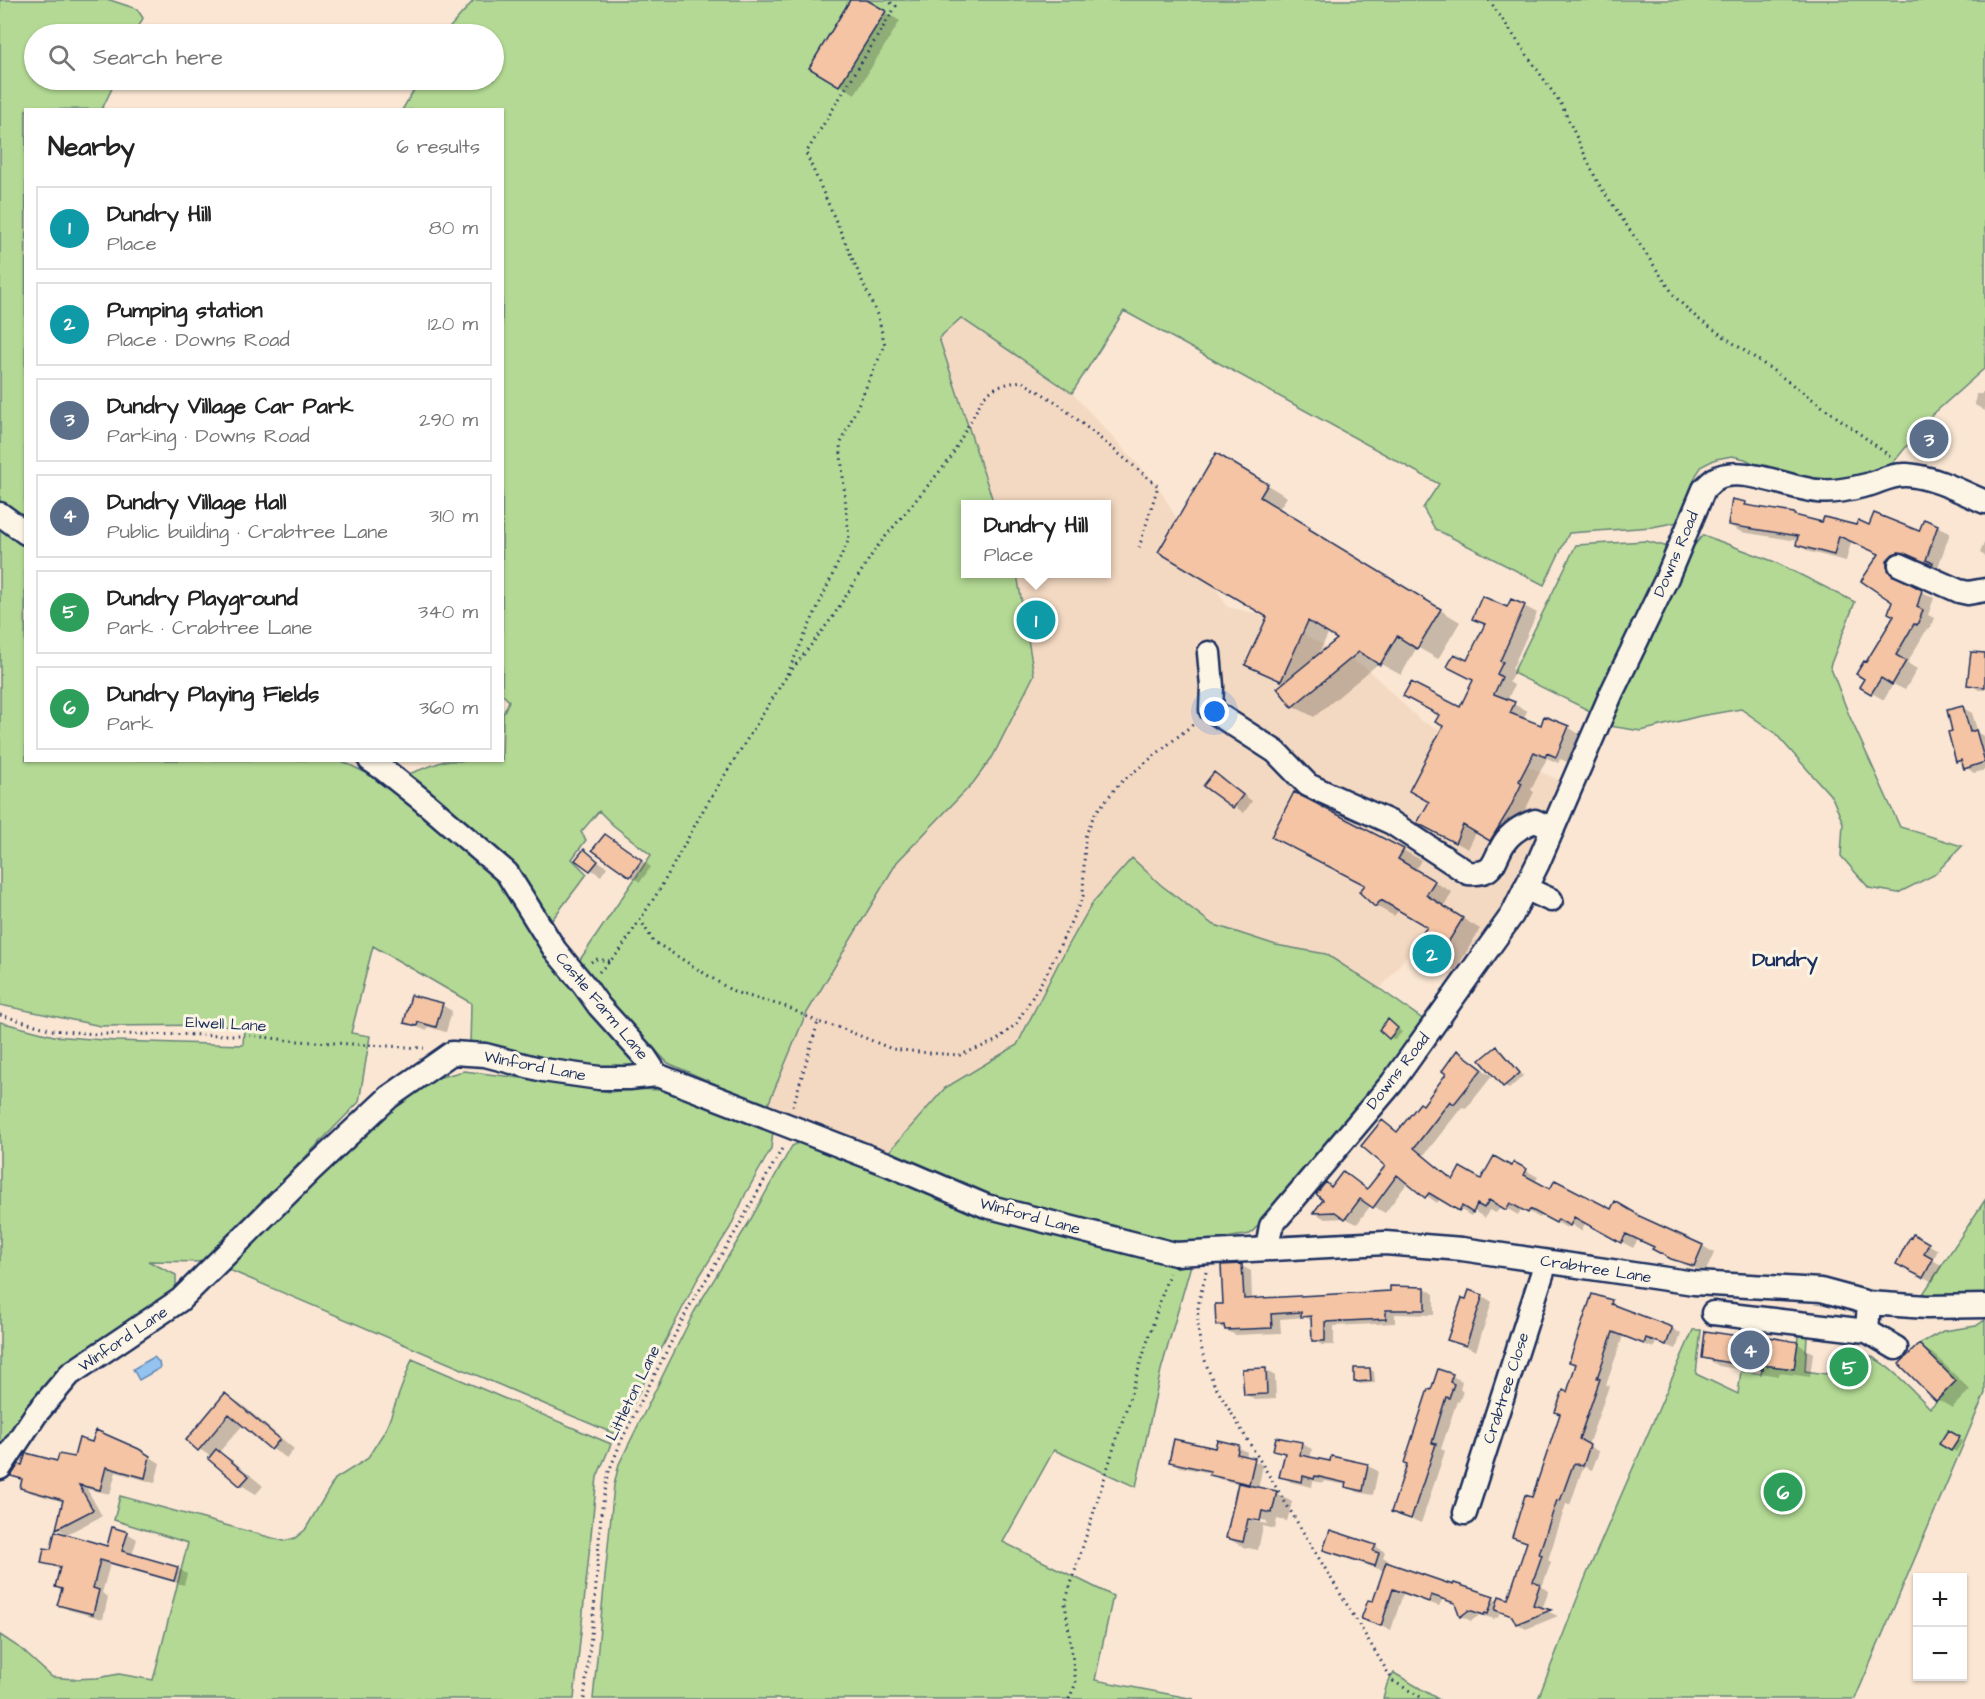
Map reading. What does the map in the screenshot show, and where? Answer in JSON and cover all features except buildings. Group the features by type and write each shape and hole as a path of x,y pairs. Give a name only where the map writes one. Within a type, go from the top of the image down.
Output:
{"street":[{"name":"Downs Road","path":"1267,1248 1271,1226 1392,1083 1512,915 1553,828 1612,692 1666,580 1704,489 1715,479 1745,475 1818,492 1842,491 1888,477 1906,475 1929,479 1985,501"},
{"path":"0,514 24,532"},
{"path":"1900,565 1959,591 1968,593 1985,590"},
{"path":"1209,653 1212,686 1211,710 1276,752 1308,784 1392,823 1468,873 1480,874 1488,871 1493,866 1504,842 1526,825 1535,821 1553,828"},
{"name":"Castle Farm Lane","path":"373,762 415,794 507,873 555,950 599,1006 645,1057 657,1075"},
{"path":"1525,888 1551,900"},
{"name":"Winford Lane","path":"0,1468 36,1414 70,1374 180,1300 311,1170 389,1097 452,1053 485,1055 543,1070 599,1078 657,1075 890,1165 986,1206 1175,1254 1206,1252"},
{"name":"Crabtree Lane","path":"1206,1252 1384,1243 1462,1249 1694,1283 1821,1290 1869,1304 1927,1307 1985,1306"},
{"name":"Crabtree Close","path":"1465,1513 1546,1262"},
{"path":"1867,1331 1869,1304"},
{"path":"1713,1313 1867,1331 1896,1348"}],"path":[{"path":"784,680 849,539 840,445 885,345 878,317 806,153 896,6 886,0"},
{"path":"1489,0 1561,104 1598,183 1676,298 1697,318 1895,460 1906,475"},
{"path":"609,962 619,952 660,890 705,807 784,680 832,618 876,548 950,459 984,396 998,386 1020,381 1056,402 1158,486 1138,551"},
{"path":"640,919 653,941 734,992 787,1007 818,1022 841,1028 892,1049 960,1055 996,1041 1016,1024 1047,973 1083,896 1085,837 1094,815 1119,784 1211,710"},
{"name":"Elwell Lane","path":"0,1015 53,1030 95,1034 245,1035 297,1041 424,1048 452,1053"},
{"name":"Littleton Lane","path":"584,1699 595,1599 601,1513 609,1471 623,1437 689,1307 736,1231 790,1126 818,1022"},
{"path":"1206,1252 1206,1273 1198,1307 1198,1331 1202,1356 1215,1386 1393,1681 1424,1699"},
{"path":"1069,1699 1076,1683 1065,1603 1175,1254"}],"shaded area":[{"path":"961,317 1072,393 1158,486 1227,607 1272,617 1366,668 1421,721 1566,783 1504,909 1456,978 1409,953 1380,989 1326,954 1276,945 1212,924 1161,885 1132,859 1093,903 1058,964 1017,1045 945,1088 886,1155 767,1107 805,1016 897,861 973,783 993,756 1034,675 1018,578 1111,578 1111,500 993,500 939,337"}],"green space":[{"path":"0,0 110,0 137,9 143,18 140,24 24,24 24,90 111,90 102,108 24,108 24,524 0,506"},
{"path":"474,0 1985,0 1985,368 1932,415 1893,463 1876,473 1818,484 1771,472 1745,459 1732,456 1716,459 1702,466 1696,475 1678,522 1652,527 1569,533 1544,585 1435,529 1423,508 1439,484 1124,311 1072,393 961,318 939,338 993,500 961,500 961,578 1018,578 1034,675 993,756 973,783 897,862 805,1016 767,1107 668,1063 595,989 577,964 651,855 599,811 581,832 586,840 572,859 587,874 548,925 403,776 441,762 504,762 504,712 509,701 504,696 504,108 403,108 414,90 504,90 504,24 453,24"},
{"path":"0,524 24,542 24,762 344,762 366,773 409,804 503,879 634,1056 635,1065 630,1072 608,1073 470,1047 471,1003 373,946 351,1033 370,1036 359,1102 203,1262 148,1261 176,1275 176,1295 80,1352 35,1405 0,1455 0,1022 54,1036 115,1041 243,1045 244,1028 224,1025 101,1026 0,1005"},
{"path":"1703,535 1775,562 1855,602 1830,666 1849,715 1900,827 1962,846 1934,875 1898,893 1869,888 1841,856 1843,823 1832,797 1774,732 1741,709 1700,716 1641,731 1609,726 1687,554"},
{"path":"1646,541 1665,546 1664,555 1596,714 1513,673 1576,545"},
{"path":"1132,858 1161,885 1212,924 1276,945 1326,954 1428,1023 1310,1171 1250,1234 1195,1243 1158,1239 1024,1209 886,1155 945,1088 1017,1045 1058,964 1093,902"},
{"path":"464,1071 569,1084 610,1092 636,1089 661,1090 773,1131 771,1149 746,1193 730,1228 697,1280 617,1435 227,1269 384,1113 433,1079"},
{"path":"800,1142 813,1144 1161,1257 1176,1268 1191,1265 1161,1370 1136,1487 1054,1450 1003,1542 1113,1596 1095,1680 1194,1699 593,1699 614,1485 619,1464 694,1312 792,1146"},
{"path":"1985,1200 1985,1297 1921,1297"},
{"path":"1985,1320 1985,1393 1855,1699 1538,1699 1586,1576 1693,1330 1701,1330 1696,1374 1738,1394 1741,1371 1761,1374 1763,1365 1794,1369 1798,1336 1807,1336 1805,1371 1826,1374 1841,1352 1853,1351 1865,1354 1890,1369 1930,1408 1956,1381 1919,1344 1943,1331 1976,1326"},
{"path":"412,1359 611,1444 597,1477 574,1699 0,1699 0,1635 20,1648 52,1677 97,1678 119,1674 153,1680 188,1543 114,1520 120,1496 284,1541 295,1538 305,1530 335,1479 367,1459 386,1429"},
{"path":"1394,1673 1438,1699 1383,1699 1387,1684"}],"water":[{"path":"154,1357 159,1362 160,1368 139,1380 133,1369"}],"place":[{"name":"Dundry Village Car Park","path":"1929,439"},
{"name":"Dundry Hill","path":"1036,620"},
{"name":"Pumping station","path":"1432,954"},
{"name":"Dundry Village Hall","path":"1750,1350"},
{"name":"Dundry Playground","path":"1849,1367"},
{"name":"Dundry Playing Fields","path":"1783,1492"}],"district":[{"name":"Dundry","path":"1785,960"}]}
